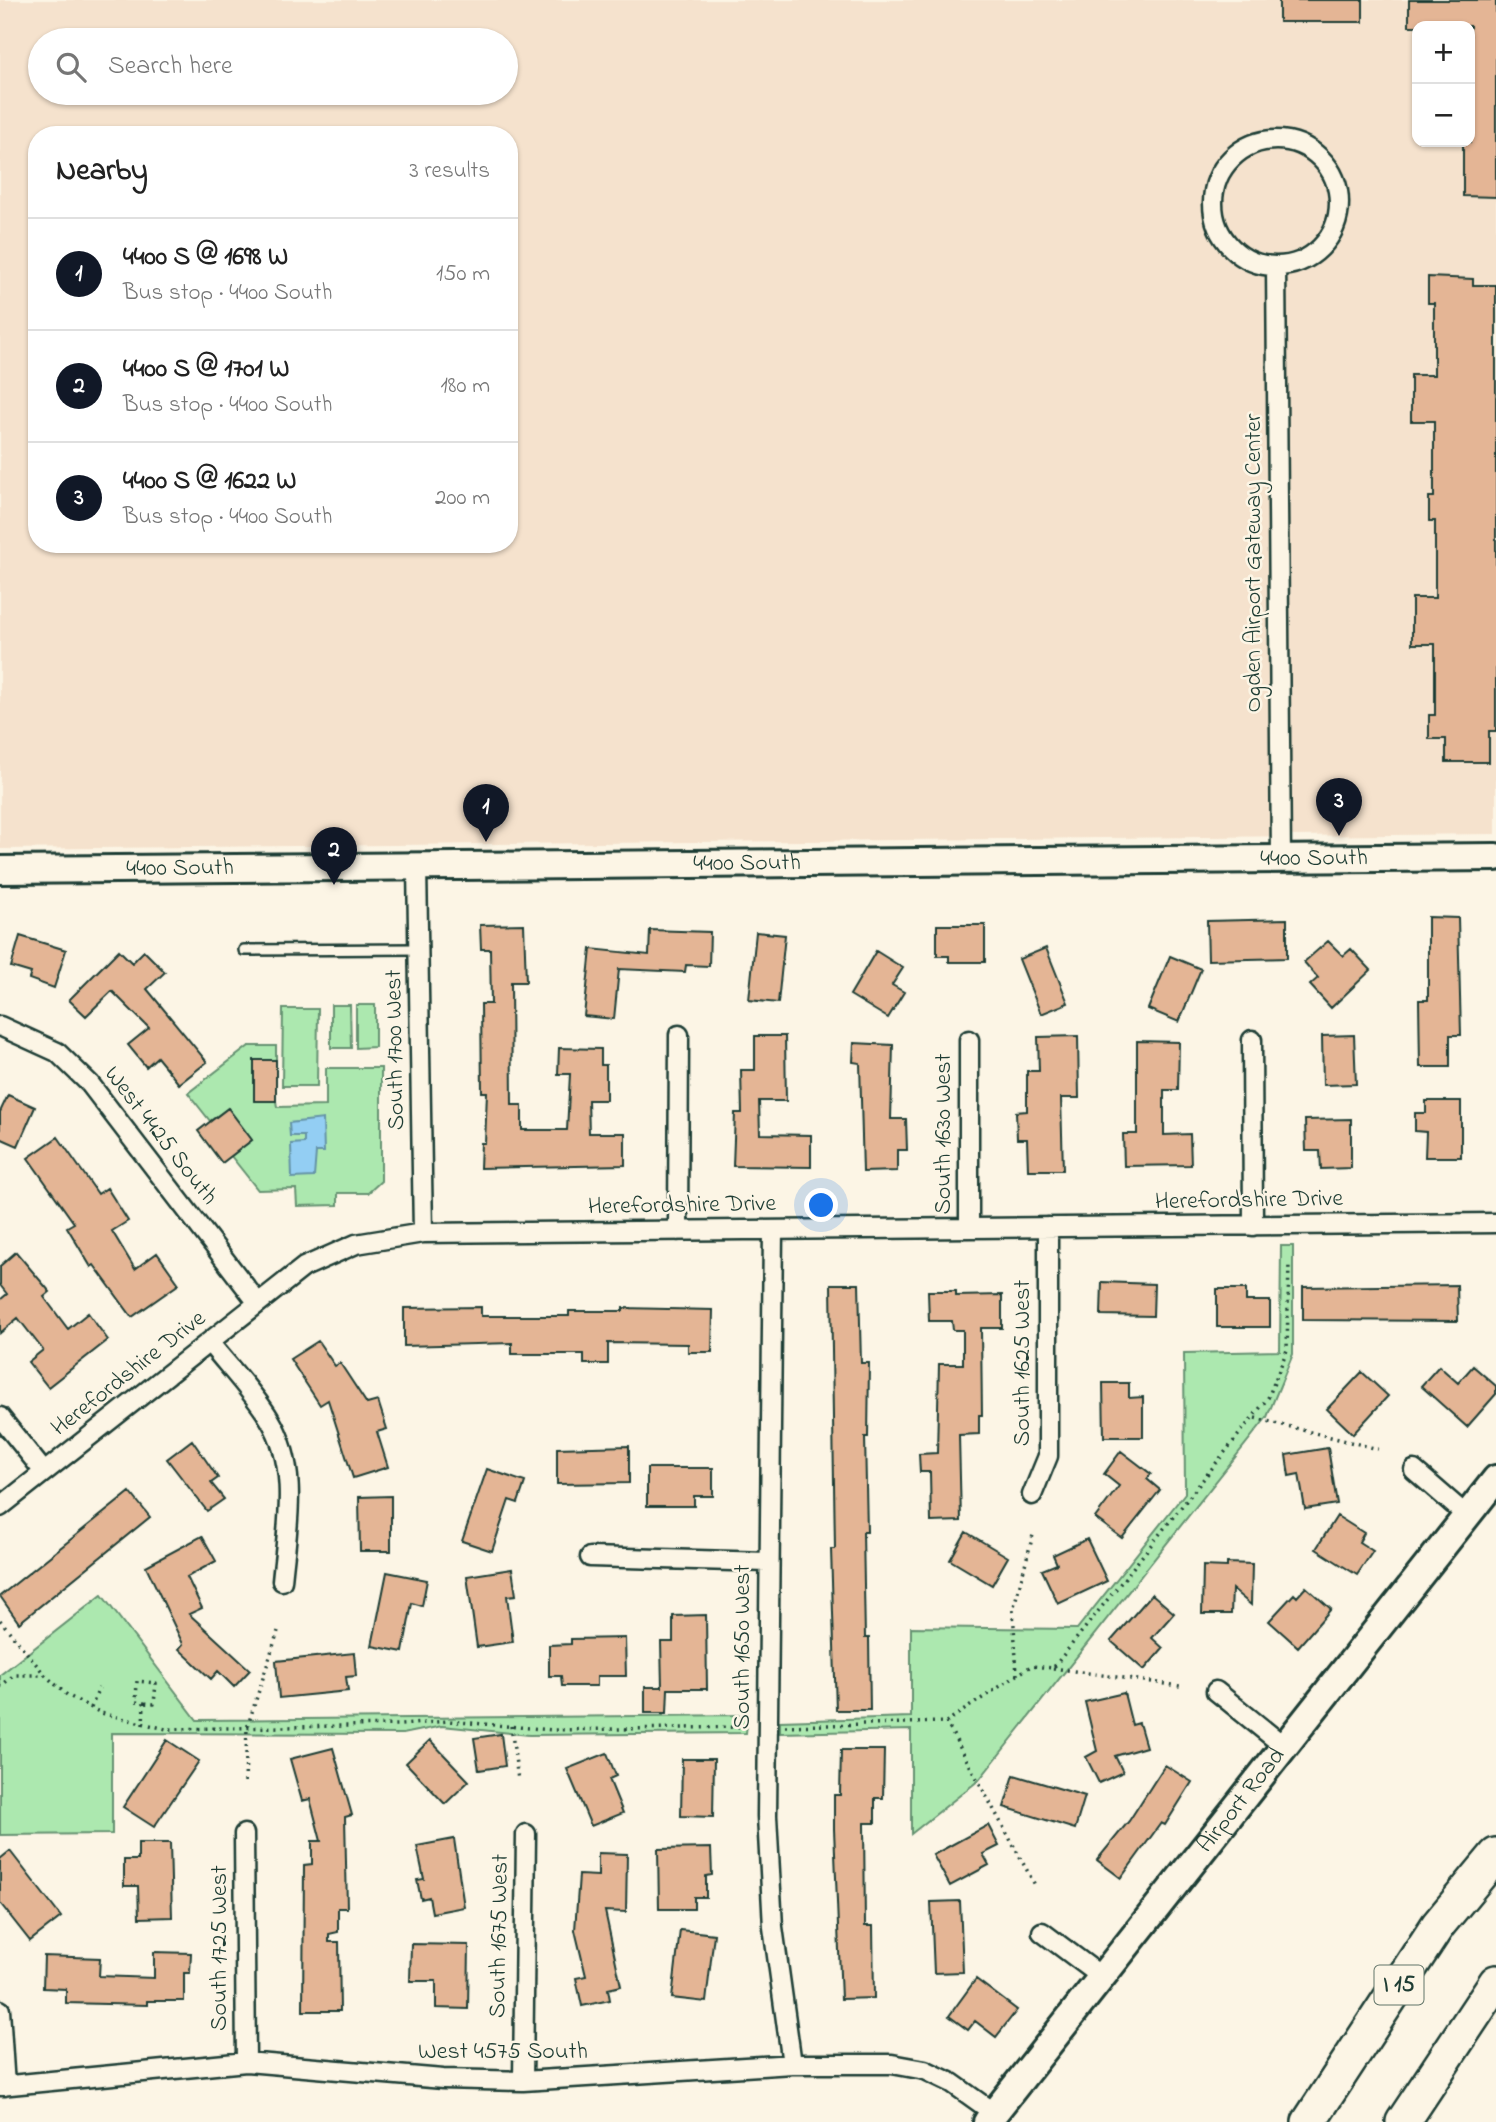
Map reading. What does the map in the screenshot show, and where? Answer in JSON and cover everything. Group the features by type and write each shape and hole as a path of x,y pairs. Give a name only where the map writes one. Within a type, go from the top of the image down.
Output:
{"highway":[{"name":"I 15","path":"1309,2122 1438,1925 1496,1855"},
{"path":"1403,2122 1496,1982"}],"street":[{"path":"1266,140 1297,143 1319,156 1332,174 1339,195 1338,218 1324,244 1307,258 1276,266 1254,262 1235,251 1223,237 1214,217 1213,195 1219,175 1232,157 1245,147 1266,140"},
{"name":"Ogden Airport Gateway Center","path":"1276,266 1281,859"},
{"name":"4400 South","path":"0,870 1496,857"},
{"name":"South 1700 West","path":"417,867 423,1233"},
{"name":"West 4425 South","path":"0,1026 58,1052 90,1084 258,1303"},
{"path":"678,1231 679,1035"},
{"name":"South 1630 West","path":"969,1040 969,1228"},
{"path":"1252,1040 1253,1226"},
{"name":"Herefordshire Drive","path":"0,1507 304,1267 356,1244 423,1233 1496,1223"},
{"name":"South 1625 West","path":"1032,1495 1048,1456 1048,1227"},
{"name":"South 1650 West","path":"773,1230 767,1816 773,1927 792,2064"},
{"path":"209,1342 269,1419 285,1454 290,1491 282,1581"},
{"path":"0,1417 44,1472"},
{"path":"1414,1470 1467,1516"},
{"name":"Airport Road","path":"991,2117 1496,1479"},
{"path":"590,1558 768,1563"},
{"path":"1216,1691 1285,1747"},
{"name":"South 1725 West","path":"244,1834 246,2062"},
{"name":"South 1675 West","path":"523,2081 526,1834"},
{"path":"1042,1932 1102,1977"},
{"path":"0,2010 3,2086"},
{"name":"West 4575 South","path":"3,2086 246,2062 443,2079 523,2081 792,2064 892,2064 925,2070 952,2083 991,2117"}],"lane":[{"path":"244,950 418,949"}],"path":[{"path":"1053,1668 1255,1418 1268,1398 1287,1350 1289,1262"},
{"path":"1255,1418 1378,1449"},
{"path":"1017,1675 1013,1610 1033,1535"},
{"path":"0,1620 45,1675 67,1695 92,1708 143,1725 166,1729 448,1721 553,1730 745,1727"},
{"path":"245,1782 247,1728 278,1631"},
{"path":"29,1673 32,1660"},
{"path":"783,1726 946,1722 1031,1666 1180,1686"},
{"path":"0,1687 14,1675 45,1675"},
{"path":"136,1681 156,1683 155,1704 144,1703 136,1702 136,1681"},
{"path":"92,1708 99,1688"},
{"path":"143,1725 144,1703"},
{"path":"946,1722 1035,1885"},
{"path":"511,1726 518,1780"}],"shaded area":[{"path":"0,0 1496,0 1496,834 0,849"}],"green space":[{"path":"331,1005 350,1005 351,1048 331,1048"},
{"path":"356,1005 375,1005 375,1047 356,1048"},
{"path":"283,1009 318,1009 317,1086 282,1086"},
{"path":"249,1046 276,1046 276,1060 254,1060 254,1101 276,1101 277,1107 326,1106 326,1068 381,1068 381,1181 368,1193 338,1193 338,1205 297,1206 296,1189 258,1190 231,1156 252,1140 228,1108 210,1121 188,1093"},
{"path":"1281,1246 1293,1246 1293,1354 1267,1417 979,1780 911,1834 911,1730 780,1733 780,1721 911,1717 911,1627 1077,1629 1185,1493 1184,1353 1280,1351"},
{"path":"102,1595 197,1720 748,1715 746,1733 529,1735 442,1726 403,1734 112,1733 112,1834 0,1835 0,1675"}],"water":[{"path":"323,1119 324,1152 316,1152 314,1177 292,1178 291,1144 304,1143 304,1136 290,1136 289,1123"}],"building":[{"path":"1279,0 1363,0 1363,22 1279,22"},
{"path":"1409,0 1496,0 1496,197 1463,196 1463,147 1475,147 1475,21 1412,21 1412,26 1409,26"},
{"path":"1428,277 1473,279 1473,285 1496,285 1496,731 1489,731 1489,762 1446,762 1446,739 1429,739 1429,715 1435,715 1435,644 1412,644 1412,598 1435,598 1435,521 1429,521 1429,497 1434,497 1434,421 1411,421 1411,375 1434,375 1434,303 1428,303"},
{"path":"1428,917 1458,918 1461,1035 1450,1035 1450,1067 1420,1067 1419,1000 1428,1000"},
{"path":"1287,919 1287,958 1208,960 1207,921"},
{"path":"524,924 526,982 511,982 512,1105 522,1105 522,1130 567,1130 570,1074 558,1074 559,1048 601,1049 601,1065 606,1065 606,1100 588,1100 589,1133 625,1133 625,1165 480,1168 481,1143 485,1143 487,1092 482,1092 481,1004 491,1004 490,949 481,949 480,925"},
{"path":"937,925 985,925 985,962 949,962 949,956 937,956"},
{"path":"650,930 710,932 709,966 686,965 685,972 619,969 614,1019 584,1016 591,949 649,955"},
{"path":"756,932 785,935 778,1003 749,1000"},
{"path":"20,936 66,950 54,988 29,979 31,973 11,967"},
{"path":"1328,941 1343,956 1351,949 1371,970 1331,1008 1310,985 1318,978 1304,962"},
{"path":"1046,948 1068,1003 1041,1014 1019,959"},
{"path":"119,950 132,963 144,951 165,972 147,989 207,1062 179,1084 157,1057 146,1067 128,1045 149,1028 112,991 86,1016 69,1000"},
{"path":"876,951 903,968 892,985 904,992 888,1018 850,995"},
{"path":"1170,956 1201,969 1179,1022 1148,1009"},
{"path":"1354,1035 1356,1084 1323,1085 1322,1036"},
{"path":"755,1036 785,1036 786,1101 759,1101 760,1134 811,1135 811,1167 733,1166 735,1113 742,1113 741,1070 755,1070"},
{"path":"1078,1036 1079,1098 1061,1098 1063,1170 1028,1170 1027,1139 1017,1139 1016,1112 1027,1111 1027,1071 1039,1071 1038,1037"},
{"path":"1137,1041 1179,1042 1178,1090 1164,1090 1164,1135 1190,1134 1191,1165 1124,1166 1123,1134 1137,1134"},
{"path":"854,1043 893,1045 891,1119 906,1119 907,1150 897,1150 897,1171 863,1172 860,1063 853,1062"},
{"path":"254,1060 276,1060 276,1101 254,1101"},
{"path":"8,1095 35,1107 18,1146 0,1138 0,1112"},
{"path":"1426,1101 1461,1101 1461,1157 1425,1157 1426,1132 1415,1131 1415,1113 1426,1113"},
{"path":"228,1108 252,1140 222,1163 198,1131"},
{"path":"1351,1119 1351,1168 1321,1169 1320,1151 1306,1151 1305,1120"},
{"path":"58,1137 98,1194 107,1188 128,1221 112,1231 135,1269 157,1253 179,1284 132,1317 94,1265 91,1267 67,1227 74,1223 28,1158"},
{"path":"16,1252 50,1292 44,1297 68,1329 88,1313 108,1340 48,1387 28,1362 43,1350 18,1318 0,1333 0,1300 7,1294 0,1285 0,1266"},
{"path":"1102,1282 1154,1284 1153,1316 1101,1315"},
{"path":"831,1284 859,1284 861,1363 869,1363 868,1437 865,1437 867,1532 863,1532 865,1638 869,1638 870,1710 836,1710 831,1549 835,1549"},
{"path":"1457,1285 1458,1321 1303,1320 1303,1287"},
{"path":"1217,1289 1246,1289 1246,1301 1270,1301 1270,1327 1217,1327"},
{"path":"928,1291 956,1291 956,1296 1002,1295 1002,1328 981,1328 982,1415 979,1415 979,1434 959,1435 961,1521 931,1522 930,1472 920,1472 919,1454 937,1453 939,1364 963,1364 963,1330 953,1330 952,1321 929,1321"},
{"path":"481,1307 481,1316 569,1316 569,1311 623,1311 623,1308 713,1310 712,1352 688,1352 688,1344 608,1343 608,1364 584,1364 584,1354 512,1354 512,1343 404,1346 404,1308"},
{"path":"318,1341 335,1366 340,1363 367,1404 378,1401 387,1429 377,1432 388,1467 353,1478 328,1400 320,1405 290,1359"},
{"path":"1439,1366 1458,1383 1473,1366 1496,1386 1496,1394 1467,1427 1421,1386"},
{"path":"1362,1372 1388,1396 1353,1434 1327,1409"},
{"path":"1103,1383 1129,1383 1129,1398 1143,1397 1143,1437 1104,1437"},
{"path":"192,1440 218,1478 211,1483 224,1499 207,1511 167,1459"},
{"path":"629,1446 629,1483 557,1484 557,1448"},
{"path":"1328,1448 1337,1504 1305,1509 1299,1474 1289,1476 1286,1455"},
{"path":"1121,1451 1151,1474 1147,1479 1160,1490 1122,1538 1095,1518 1119,1486 1104,1474"},
{"path":"647,1468 713,1468 713,1496 694,1496 694,1506 647,1506"},
{"path":"487,1469 525,1482 518,1503 509,1500 492,1551 462,1541"},
{"path":"130,1492 150,1517 19,1623 0,1596"},
{"path":"391,1496 391,1551 360,1551 359,1497"},
{"path":"1337,1516 1364,1533 1359,1542 1373,1551 1357,1575 1316,1549"},
{"path":"966,1532 1008,1557 992,1585 950,1560"},
{"path":"202,1536 216,1561 187,1577 202,1608 189,1614 250,1670 234,1687 218,1671 211,1679 179,1649 183,1644 146,1566"},
{"path":"1087,1539 1107,1581 1058,1604 1042,1570 1057,1564 1053,1555"},
{"path":"1227,1563 1252,1564 1251,1605 1232,1589 1231,1614 1202,1614 1203,1566 1227,1567"},
{"path":"512,1569 516,1595 507,1596 513,1642 477,1647 467,1576"},
{"path":"387,1572 427,1580 422,1606 412,1603 403,1652 372,1646"},
{"path":"1306,1587 1331,1609 1298,1647 1269,1621 1294,1594 1297,1597"},
{"path":"1152,1594 1174,1613 1152,1638 1163,1648 1144,1670 1111,1641"},
{"path":"706,1615 707,1689 668,1689 667,1713 645,1713 645,1687 662,1687 661,1642 673,1642 673,1616"},
{"path":"625,1638 626,1676 597,1676 597,1686 562,1686 561,1676 549,1676 549,1645 571,1644 571,1639"},
{"path":"354,1653 356,1676 346,1677 348,1691 279,1698 276,1661"},
{"path":"1124,1693 1132,1725 1139,1723 1146,1747 1115,1756 1123,1772 1099,1783 1086,1757 1097,1751 1085,1702"},
{"path":"501,1734 505,1766 479,1770 474,1738"},
{"path":"167,1740 199,1761 154,1827 123,1807"},
{"path":"430,1740 469,1781 445,1804 406,1763"},
{"path":"333,1748 352,1815 345,1817 347,1908 338,1908 338,1932 329,1934 329,1942 339,1942 340,2011 303,2011 304,1865 312,1864 312,1841 321,1841 310,1799 302,1801 290,1759"},
{"path":"841,1750 884,1750 883,1798 875,1798 875,1823 864,1823 865,1926 873,1926 874,1998 841,1999 834,1795 840,1795"},
{"path":"607,1753 616,1776 609,1779 623,1813 591,1826 567,1769"},
{"path":"682,1759 714,1759 713,1817 681,1816"},
{"path":"1165,1765 1192,1782 1165,1825 1161,1823 1121,1878 1097,1860 1129,1821"},
{"path":"1014,1775 1085,1796 1075,1829 1004,1807"},
{"path":"988,1825 999,1846 983,1854 989,1865 950,1886 933,1855"},
{"path":"454,1839 464,1907 432,1913 429,1897 421,1899 417,1880 424,1879 417,1846"},
{"path":"138,1843 170,1843 172,1917 139,1918 138,1886 124,1886 124,1860 138,1860"},
{"path":"711,1848 712,1875 706,1876 706,1897 694,1897 694,1909 659,1909 658,1849"},
{"path":"10,1851 61,1917 30,1941 0,1903 0,1859"},
{"path":"598,1853 627,1854 626,1912 605,1911 621,1986 608,1989 610,2000 582,2006 576,1978 586,1976 575,1930 579,1875 598,1876"},
{"path":"960,1901 963,1972 934,1973 931,1902"},
{"path":"680,1930 714,1934 706,2002 672,1998"},
{"path":"411,1944 469,1945 468,2009 436,2008 436,1981 410,1981"},
{"path":"154,1952 191,1953 190,1973 184,1973 184,2001 147,2001 147,2005 66,2003 66,1989 43,1988 44,1956 100,1958 99,1976 154,1978"},
{"path":"976,1979 1017,2010 996,2037 975,2021 968,2030 949,2016"}],"place":[{"name":"4400 S @ 1622 W","path":"1339,836"},
{"name":"4400 S @ 1698 W","path":"486,842"},
{"name":"4400 S @ 1701 W","path":"334,885"}]}
